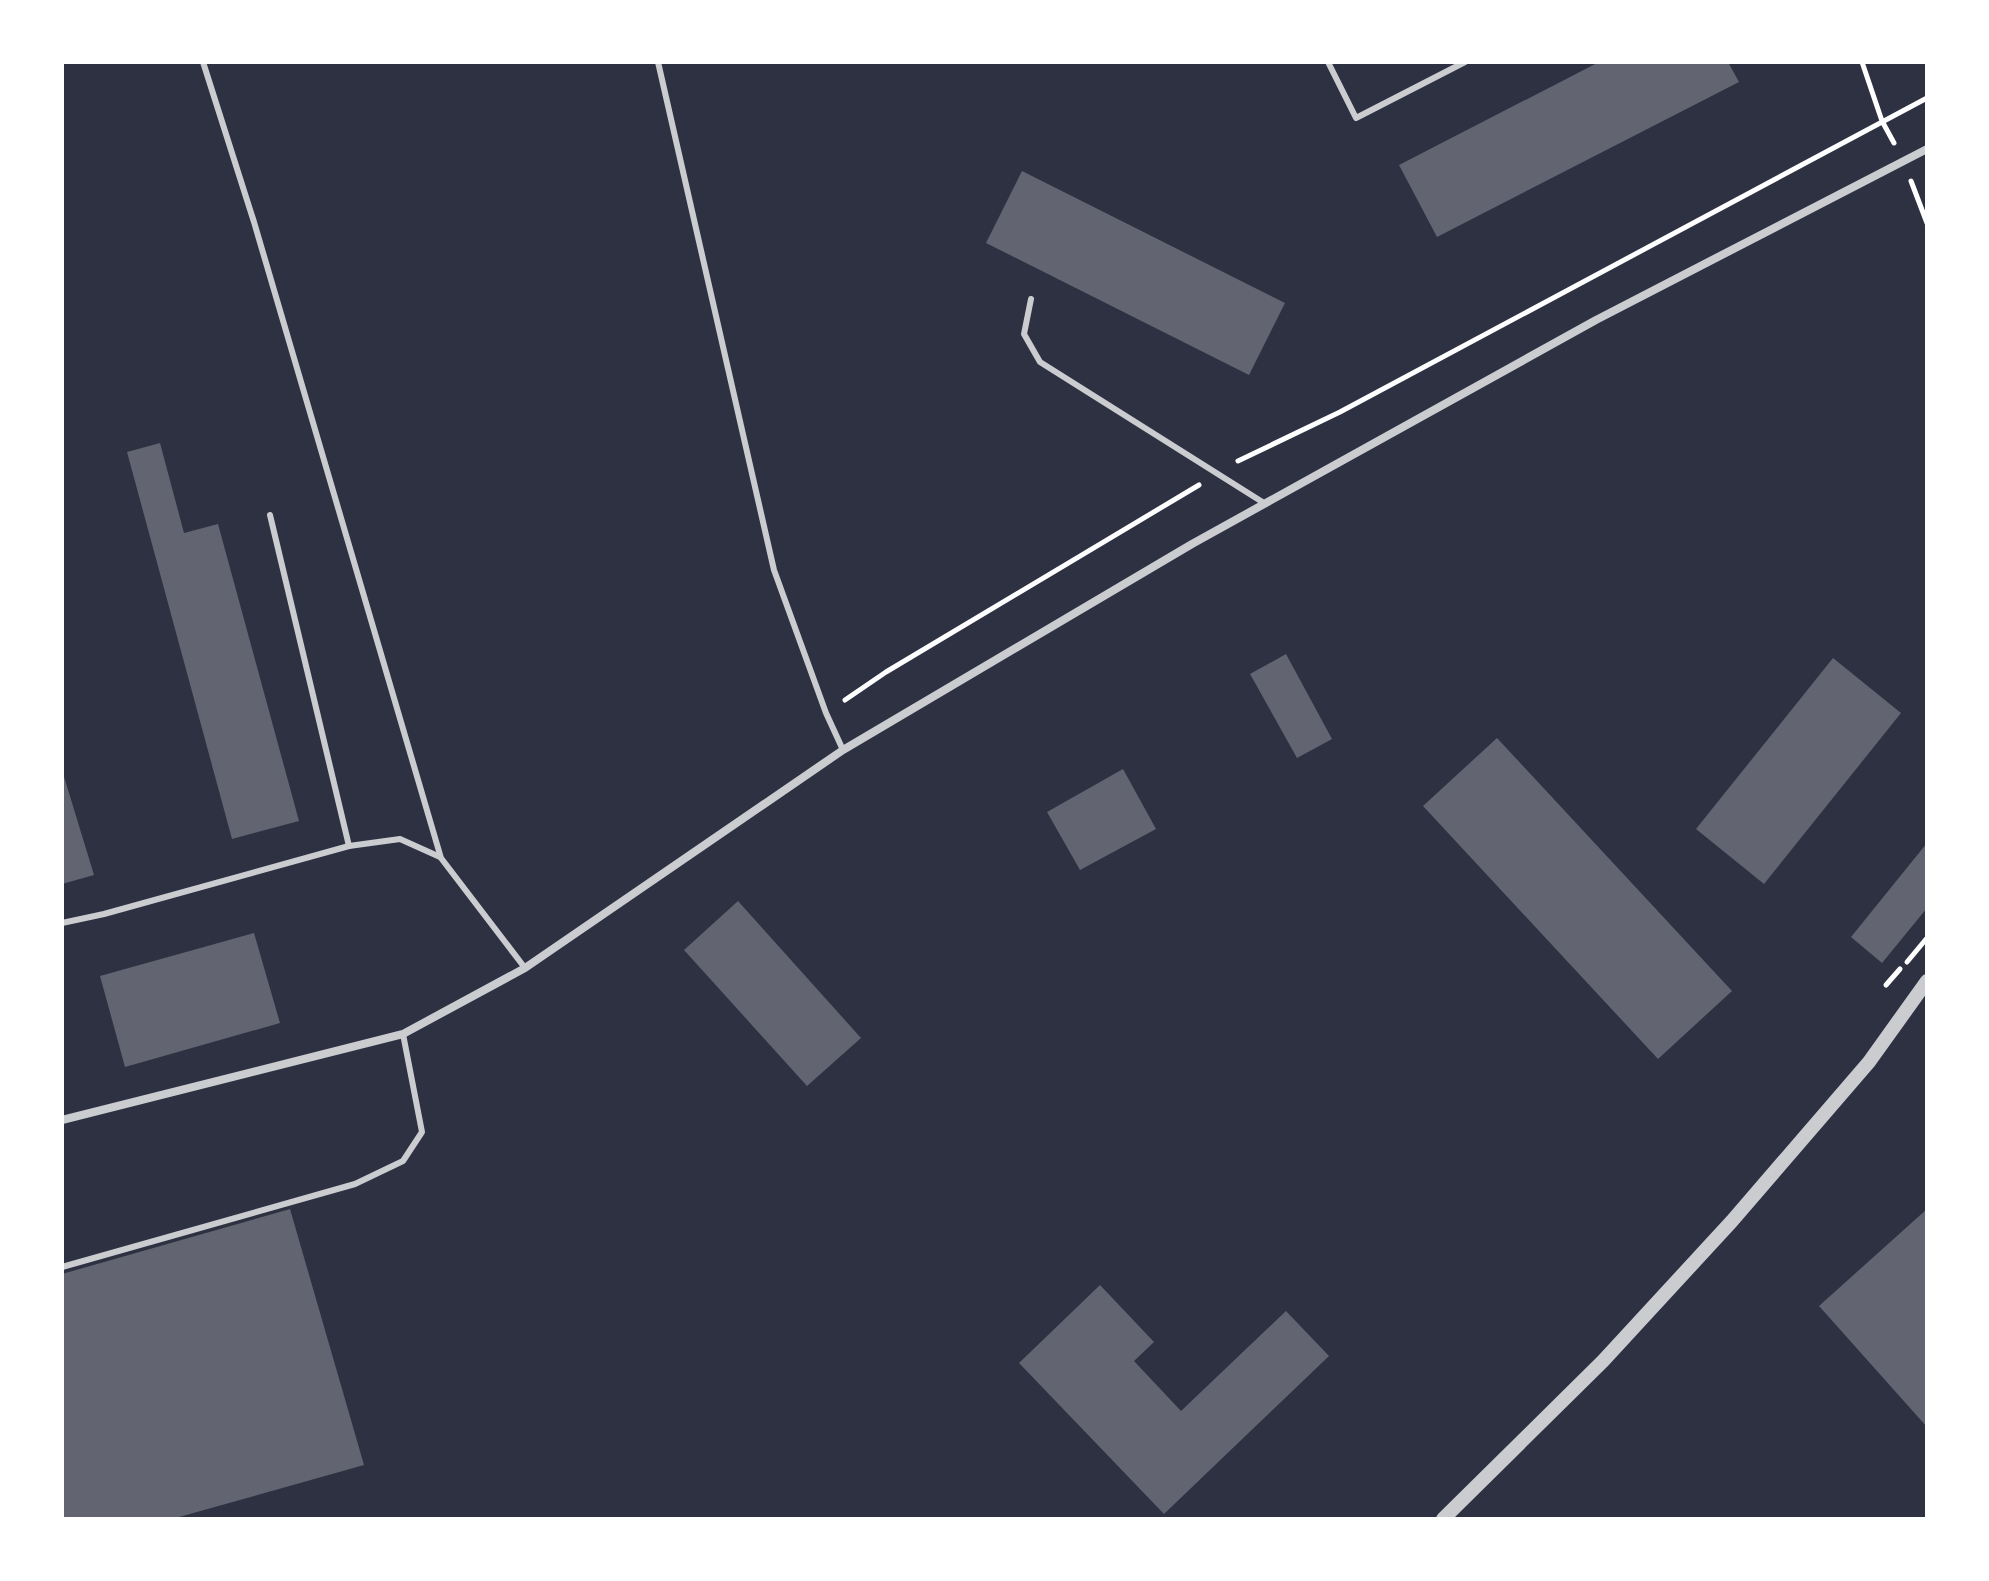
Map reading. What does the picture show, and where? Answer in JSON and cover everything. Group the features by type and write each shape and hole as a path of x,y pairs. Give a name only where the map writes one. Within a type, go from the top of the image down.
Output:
{"street":[{"path":"62,1120 403,1034 525,968 843,750 1192,544 1596,320 1927,149"},
{"path":"1443,1519 1603,1361 1732,1221 1869,1062 1927,981"}],"lane":[{"path":"203,62 259,237 441,858 525,968"},
{"path":"658,62 774,570 826,713 843,750"},
{"path":"1328,62 1356,118 1465,62"},
{"path":"1031,299 1024,334 1040,362 1264,503"},
{"path":"270,515 349,846"},
{"path":"62,923 349,846 400,839 441,858"},
{"path":"62,1267 355,1184 403,1161 422,1132 403,1034"}],"path":[{"path":"1862,62 1882,121"},
{"path":"826,713 886,672 1217,473 1353,404 1927,98"}],"building":[{"path":"1599,62 1728,62 1739,82 1437,237 1399,165"},
{"path":"1022,171 1285,303 1249,375 986,243"},
{"path":"160,443 184,533 218,524 299,821 232,839 127,452"},
{"path":"1286,654 1332,739 1297,758 1250,674"},
{"path":"1833,658 1901,713 1764,884 1696,829"},
{"path":"1497,738 1732,991 1658,1059 1423,806"},
{"path":"1123,769 1156,829 1080,870 1047,812"},
{"path":"62,770 94,875 62,884"},
{"path":"1927,843 1927,908 1882,963 1851,937"},
{"path":"738,901 861,1038 807,1086 684,950"},
{"path":"254,933 280,1023 125,1067 100,976"},
{"path":"290,1209 364,1465 172,1519 62,1519 62,1274"},
{"path":"1927,1209 1927,1427 1819,1306"},
{"path":"1100,1285 1154,1342 1134,1361 1181,1411 1286,1311 1329,1356 1164,1514 1019,1363"}]}
